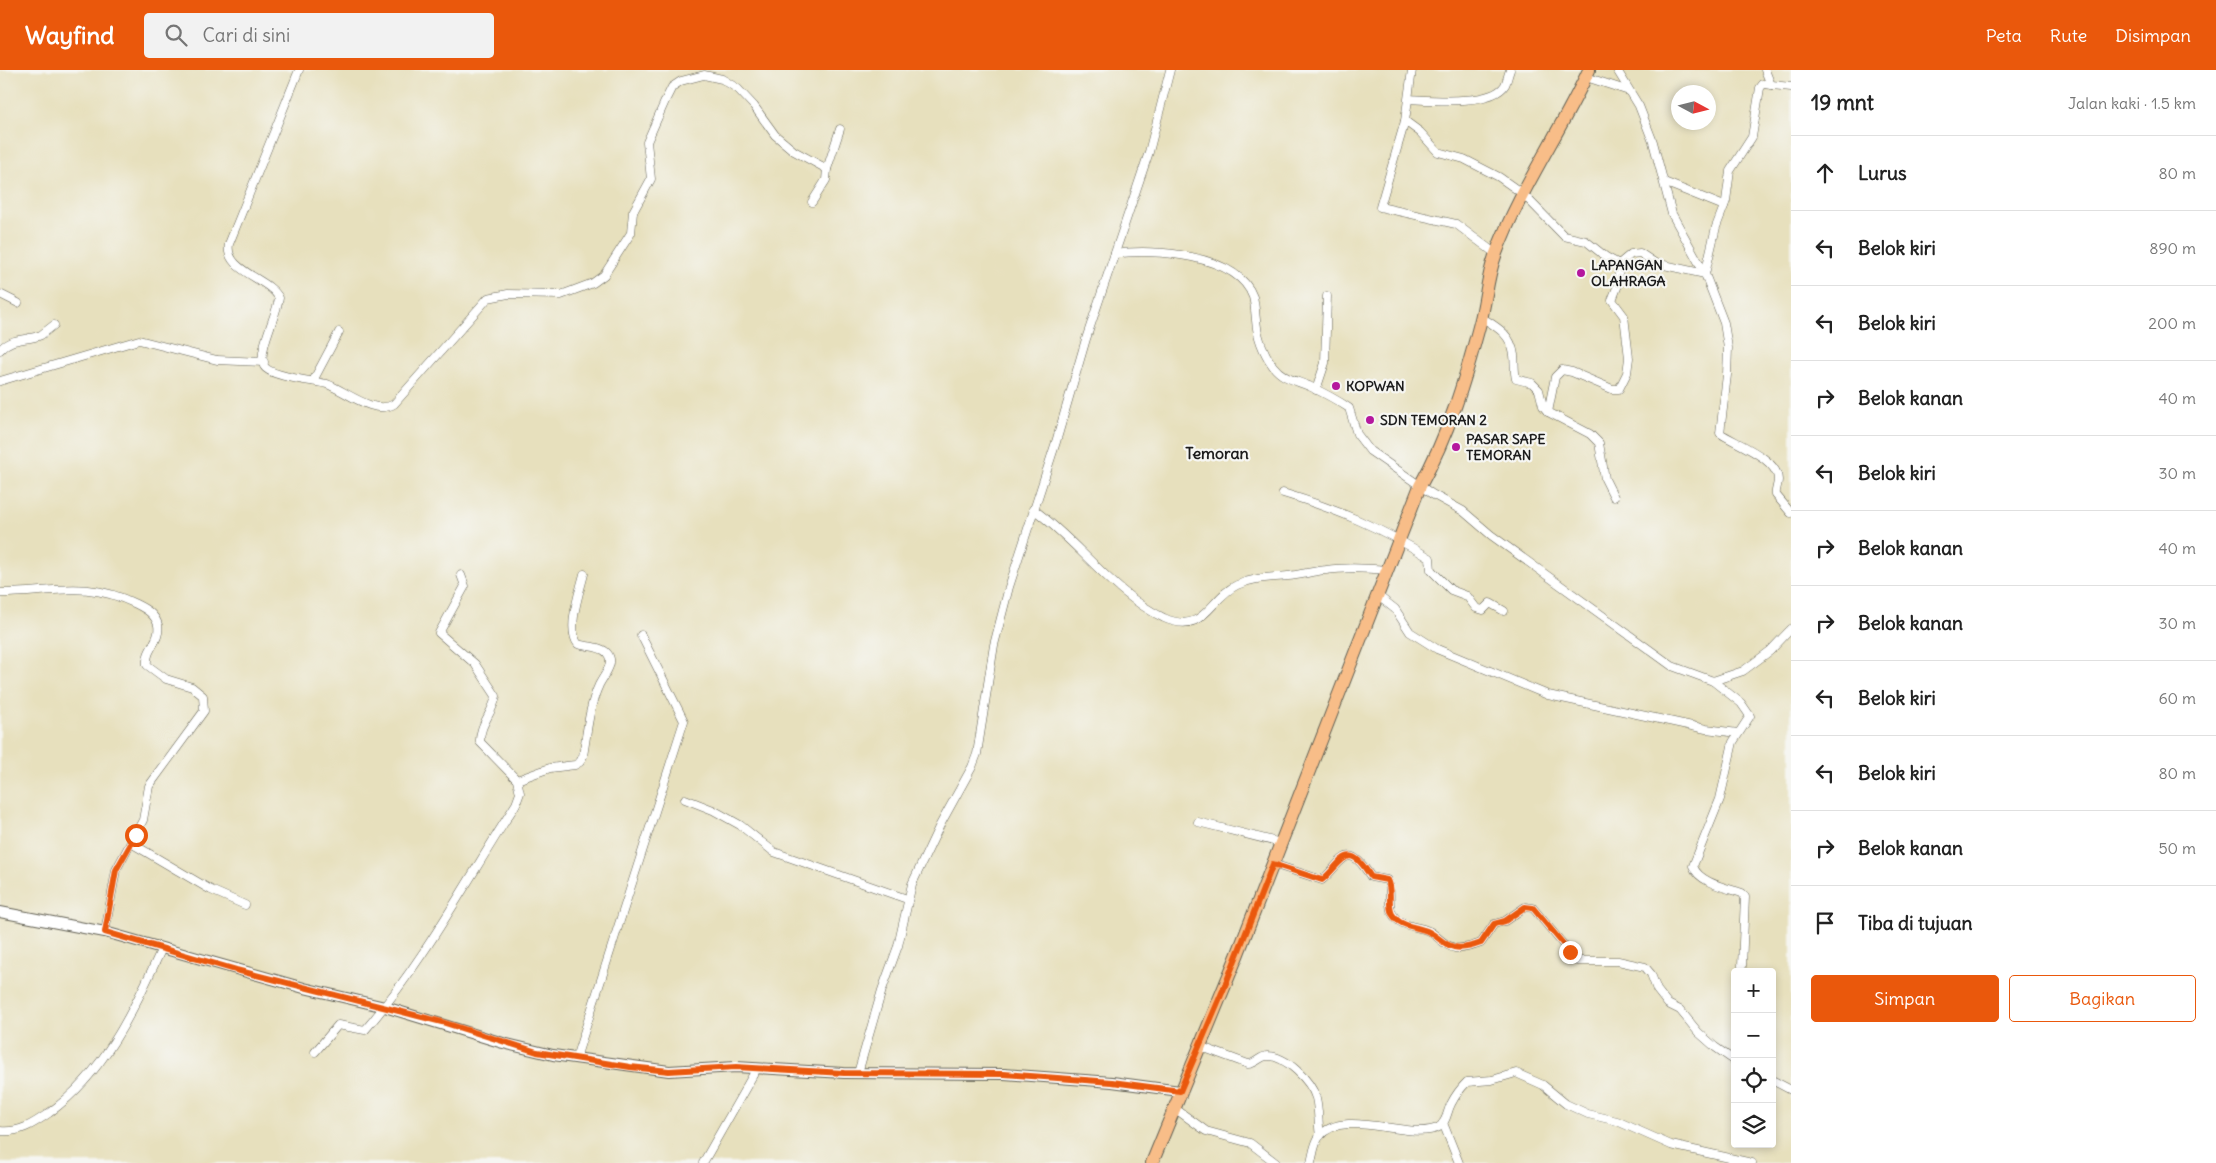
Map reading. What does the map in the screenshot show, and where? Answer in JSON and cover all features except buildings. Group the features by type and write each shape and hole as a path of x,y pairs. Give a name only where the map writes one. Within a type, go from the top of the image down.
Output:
{"main road":[{"path":"1152,1163 1173,1107 1273,864 1386,570 1420,486 1436,458 1457,405 1496,254 1523,194 1569,114 1588,74"}],"street":[{"path":"299,70 228,250 237,264 273,291 279,298 264,348 266,369 276,374 313,381 336,388 378,408 388,408 400,398 488,298 508,294 561,295 593,283 604,275 631,233 633,212 650,184 651,171 647,150 648,142 672,87 681,81 704,76 722,79 743,95 754,106 765,123 794,151 827,169"},
{"path":"722,79 724,70"},
{"path":"858,1073 882,990 898,946 908,899 925,854 972,767 979,739 994,645 1033,508 1056,442 1086,339 1149,152 1170,70"},
{"path":"1412,70 1405,121 1380,206 1456,224 1496,254"},
{"path":"1409,99 1450,101 1487,96 1505,85 1510,70"},
{"path":"1617,70 1638,106 1653,142 1672,214 1705,274 1722,313 1727,340 1727,376 1720,432 1749,448 1772,468 1778,480 1776,495 1791,513"},
{"path":"1765,70 1771,85"},
{"path":"1588,74 1629,90"},
{"path":"1705,274 1714,235 1724,206 1730,171 1752,137 1760,88 1763,84 1791,86"},
{"path":"1405,121 1420,132 1438,152 1464,159 1489,170 1523,194 1564,236 1586,241 1606,257 1619,264"},
{"path":"812,202 826,180 827,169 840,128"},
{"path":"1664,182 1724,206"},
{"path":"1115,254 1137,251 1191,257 1216,265 1234,274 1252,294 1259,337 1274,366 1283,376 1316,390 1349,408 1357,434 1370,450 1420,486 1464,511 1490,535 1672,666 1713,681 1741,703 1748,712 1748,722 1733,742 1720,799 1694,866 1698,874 1711,882 1742,893 1745,897 1742,966"},
{"path":"1548,412 1555,377 1562,370 1572,372 1612,389 1619,389 1622,386 1629,362 1625,318 1612,300 1618,285 1619,264 1631,254 1640,253 1655,263 1705,274"},
{"path":"0,294 18,303"},
{"path":"1316,390 1325,363 1327,296"},
{"path":"1481,318 1506,334 1514,353 1516,379 1529,381 1536,386 1543,406 1548,412 1578,428 1599,443 1605,479 1614,498"},
{"path":"0,350 17,339 42,334 54,325"},
{"path":"313,381 339,332"},
{"path":"0,381 139,340 217,360 264,362"},
{"path":"1283,493 1331,507 1372,524 1430,558 1431,570 1451,590 1467,596 1476,608 1483,610 1490,603 1504,611"},
{"path":"1033,508 1060,529 1114,583 1152,611 1171,620 1188,622 1202,618 1232,588 1259,577 1288,576 1336,568 1386,570"},
{"path":"517,780 550,768 575,765 583,756 592,709 599,685 610,666 610,658 607,652 578,644 573,635 574,617 584,574"},
{"path":"315,1052 338,1025 365,1030 385,1006 516,804 520,793 517,780 480,742 480,732 494,707 496,696 475,664 439,633 465,586 461,575"},
{"path":"0,593 84,588 108,593 144,608 152,614 158,626 158,635 146,657 148,664 166,679 192,687 203,696 204,711 149,786 143,820 116,870 105,932"},
{"path":"1377,595 1395,609 1410,632 1437,649 1548,695 1706,729 1738,733"},
{"path":"1713,681 1743,671 1770,651 1791,629"},
{"path":"576,1058 626,897 684,721 641,635"},
{"path":"685,799 713,810 740,825 774,852 908,899"},
{"path":"1198,822 1281,843"},
{"path":"131,843 212,890 245,905"},
{"path":"1273,864 1322,880 1339,860 1344,857 1352,857 1362,864 1371,877 1387,880 1390,892 1390,907 1395,918 1407,926 1429,931 1445,944 1456,948 1481,943 1494,924 1505,921 1525,907 1533,908 1577,961 1618,961 1645,967 1651,974 1657,990 1668,1004 1680,1010 1698,1032 1731,1058"},
{"path":"0,912 105,932 294,985 385,1006 537,1052 576,1058 669,1071 757,1068 858,1073 1004,1074 1112,1082 1180,1091"},
{"path":"0,1131 13,1132 28,1127 79,1089 125,1025 162,948"},
{"path":"1199,1046 1248,1064 1253,1064 1264,1056 1270,1056 1289,1066 1309,1084 1314,1092 1320,1136 1311,1163"},
{"path":"703,1163 757,1068"},
{"path":"1320,1136 1330,1130 1353,1125 1423,1131 1438,1127 1443,1123 1451,1103 1467,1082 1492,1080 1516,1073 1543,1085 1566,1104 1588,1114 1617,1121 1670,1145 1752,1163"},
{"path":"1776,1082 1791,1090"},
{"path":"1173,1107 1206,1131 1250,1143 1276,1163"},
{"path":"1443,1123 1459,1163"}],"place":[{"name":"LAPANGAN OLAHRAGA","path":"1581,273"},
{"name":"KOPWAN","path":"1336,386"},
{"name":"SDN TEMORAN 2","path":"1370,420"},
{"name":"PASAR SAPE TEMORAN","path":"1456,447"}],"district":[{"name":"Temoran","path":"1217,453"}],"route":[{"path":"136,835 116,870 105,932 304,988 385,1006 537,1052 656,1070 736,1067 844,1073 980,1073 1112,1082 1180,1091 1224,988 1273,864 1322,880 1339,860 1348,856 1352,857 1362,864 1371,877 1387,880 1390,892 1390,907 1395,918 1407,926 1429,931 1445,944 1456,948 1474,946 1481,943 1494,924 1505,921 1525,907 1533,908 1538,911 1570,952"}]}
